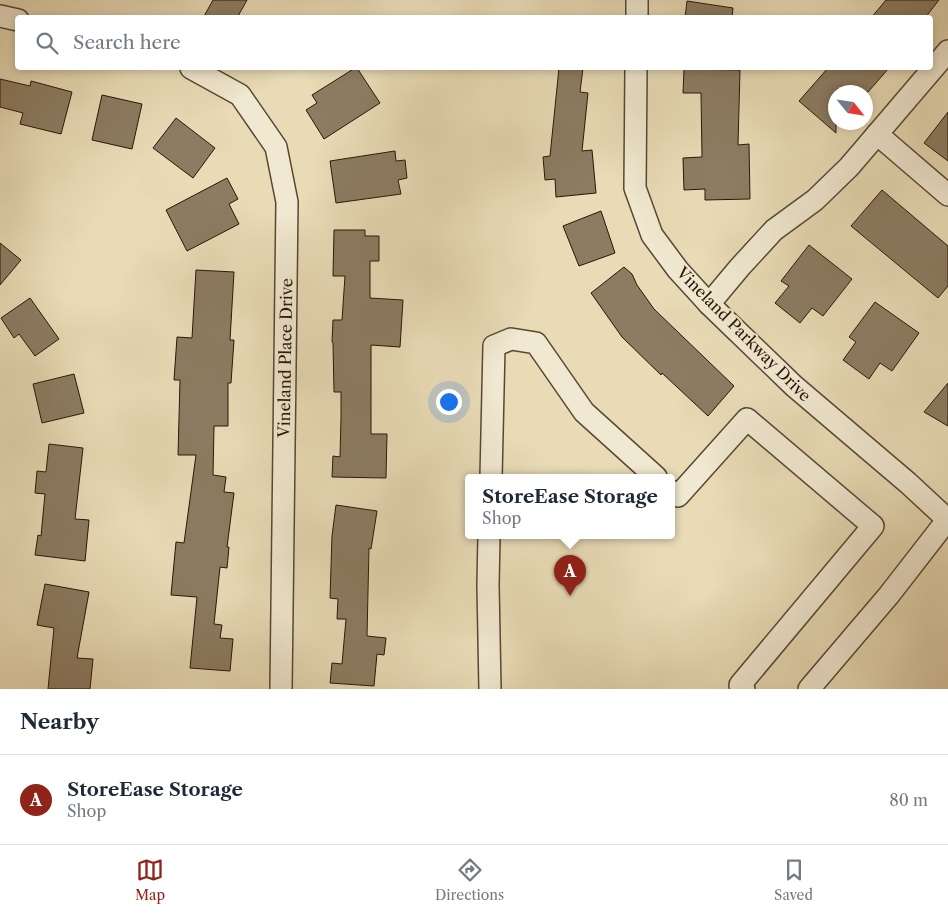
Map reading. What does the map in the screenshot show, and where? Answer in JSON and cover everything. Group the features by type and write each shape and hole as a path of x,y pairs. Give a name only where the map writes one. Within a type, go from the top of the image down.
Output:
{"street":[{"path":"637,0 637,15"},
{"path":"0,16 15,19"},
{"path":"933,69 948,51"},
{"name":"Vineland Place Drive","path":"195,70 240,94 276,148 287,202 281,689"},
{"name":"Vineland Parkway Drive","path":"636,70 635,188 652,235 678,270 709,304 794,386 908,483 948,520"},
{"path":"709,304 774,230 815,200 849,167 932,70"},
{"path":"877,134 948,195"},
{"path":"491,474 494,346 511,339 536,343 584,412 653,474"},
{"path":"675,494 678,496 747,419 873,526 740,686 744,689"},
{"path":"809,689 889,595 948,520"},
{"path":"489,539 490,689"}],"building":[{"path":"213,0 247,0 239,15 205,15"},
{"path":"886,0 939,0 927,15 874,15"},
{"path":"687,1 733,8 732,15 685,15"},
{"path":"352,70 358,70 380,103 324,139 306,110 317,103 312,95"},
{"path":"559,70 583,70 580,92 588,93 582,151 592,150 596,193 556,197 555,179 545,180 543,157 550,156"},
{"path":"684,70 740,70 738,145 749,144 750,199 705,200 705,189 684,190 683,158 702,157 701,93 683,93"},
{"path":"826,70 887,70 873,86 828,85 828,126 799,101"},
{"path":"0,79 30,86 31,81 72,92 61,134 20,124 23,113 0,107"},
{"path":"102,95 142,104 132,149 92,140"},
{"path":"948,112 948,161 924,143"},
{"path":"176,118 215,148 193,178 153,148"},
{"path":"395,151 396,161 405,160 407,178 398,180 401,194 336,203 330,161"},
{"path":"227,178 238,199 229,204 239,224 187,251 166,210"},
{"path":"882,190 948,246 948,286 938,298 851,226"},
{"path":"601,211 615,253 579,266 563,226"},
{"path":"334,230 365,230 365,236 379,236 379,261 370,261 370,298 403,300 400,347 371,345 371,434 387,434 386,478 332,477 333,456 340,457 341,418 341,392 334,392 333,320 342,320 345,276 333,276"},
{"path":"0,243 21,260 0,285"},
{"path":"809,245 852,279 823,316 812,308 800,323 775,303 789,286 781,281"},
{"path":"624,267 632,274 637,285 654,309 734,386 708,416 662,373 661,375 622,337 591,293"},
{"path":"196,270 234,272 230,340 234,340 231,383 228,383 228,426 214,426 213,475 226,477 224,492 234,493 227,547 229,547 227,568 220,567 214,624 222,625 220,638 233,639 230,671 190,668 197,597 171,595 176,542 184,543 196,455 178,455 180,380 174,380 177,337 192,338"},
{"path":"30,298 59,339 35,356 19,334 14,338 1,318"},
{"path":"875,302 919,333 892,371 880,363 869,379 843,360 856,342 849,337"},
{"path":"74,374 84,413 42,423 33,384"},
{"path":"948,383 948,426 924,412"},
{"path":"49,444 83,448 75,519 89,520 85,561 35,555 38,535 41,536 45,494 35,493 37,471 46,472"},
{"path":"336,505 377,511 371,549 369,548 367,636 386,638 384,655 377,654 374,686 330,683 332,663 342,664 346,619 337,619 338,599 330,598 332,536"},
{"path":"45,584 89,592 77,658 93,659 90,689 48,689 54,628 37,625"}],"place":[{"name":"StoreEase Storage","path":"570,596"}]}
